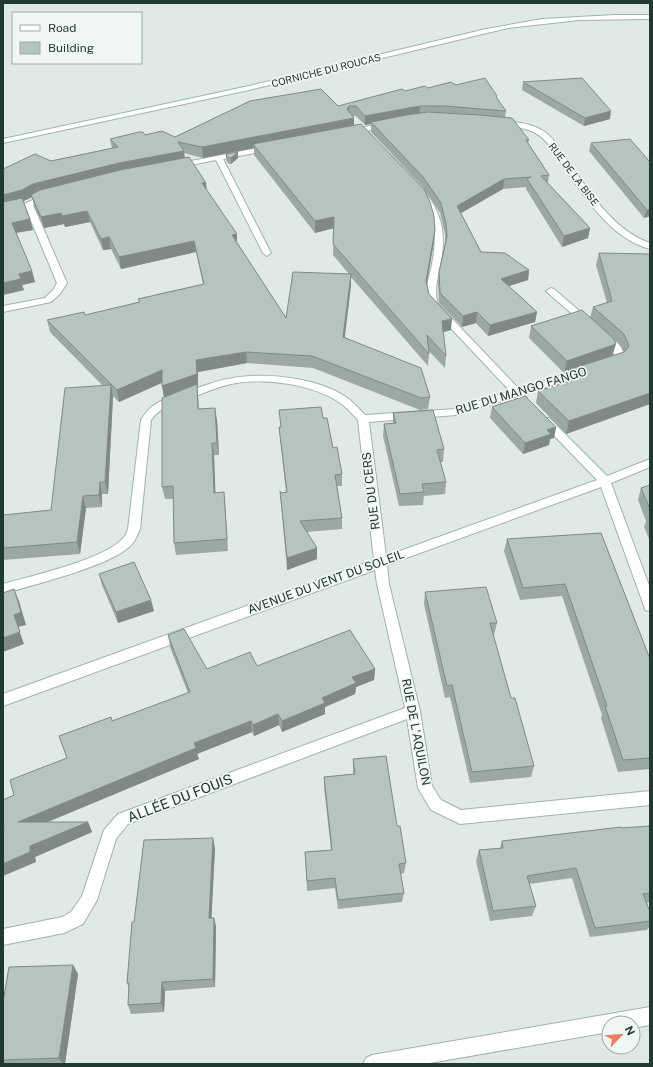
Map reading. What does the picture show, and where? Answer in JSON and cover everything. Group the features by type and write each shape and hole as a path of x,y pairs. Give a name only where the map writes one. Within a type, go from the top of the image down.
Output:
{"street":[{"name":"CORNICHE DU ROUCAS","path":"3,141 209,98 360,62 451,38 509,26 576,19 650,17"},
{"path":"340,134 398,123"},
{"name":"RUE DE LA BISE","path":"496,123 529,127 542,134 547,138 603,213 616,226 639,243 650,246"},
{"path":"166,168 280,146"},
{"path":"219,158 267,253"},
{"path":"411,181 433,208 438,223 438,254 430,289 430,297 434,305 528,404"},
{"path":"3,309 48,300 57,292 62,283 25,205 40,198 57,193"},
{"name":"RUE DU MANGO FANGO","path":"363,419 456,412 616,361 619,357 617,349 551,290"},
{"path":"3,589 92,562 114,552 129,540 134,529 146,420 152,411 162,405 232,381 276,380 306,385 327,392 346,402 363,419"},
{"path":"539,415 605,481 650,606"},
{"name":"RUE DU CERS","path":"363,419 380,562"},
{"name":"AVENUE DU VENT DU SOLEIL","path":"3,700 605,481 650,463"},
{"name":"RUE DE L'AQUILON","path":"380,562 383,584 413,711 425,788 436,805 460,817 650,798"},
{"name":"ALLÉE DU FOUIS","path":"3,937 64,925 77,918 89,900 108,835 123,818 413,711"},
{"path":"372,1064 650,1016"}],"building":[{"path":"485,78 506,111 445,106 420,106 365,116 356,106 349,106 347,109 354,118 202,147 178,142 184,151 119,163 33,184 22,190 3,195 3,169 35,154 51,161 118,147 110,139 139,132 143,132 145,135 162,131 175,137 250,101 321,89 338,106 402,89 405,91 425,86 428,88 451,82 456,85"},
{"path":"582,78 611,111 585,118 523,82"},
{"path":"428,112 512,118 529,140 526,140 549,175 541,176 590,228 564,236 527,179 531,177 504,179 457,206 481,252 505,253 529,270 501,279 537,312 490,325 477,312 463,316 440,293 439,272 447,237 446,224 441,203 423,177 371,122"},
{"path":"361,124 424,189 430,202 434,216 435,230 426,281 429,294 452,319 442,321 446,356 427,335 429,354 333,244 334,217 315,221 253,144"},
{"path":"630,139 650,162 650,209 647,210 591,143"},
{"path":"238,152 231,158 227,157 226,154"},
{"path":"189,157 206,183 202,183 237,234 232,235 286,318 293,272 351,274 343,337 421,368 430,397 421,398 312,356 246,352 196,360 197,374 162,386 162,370 117,390 47,320 84,312 85,315 140,302 138,299 204,284 194,241 119,257 109,237 101,239 87,211 62,216 61,213 41,217 31,195 40,190 120,170"},
{"path":"22,198 30,219 12,223 32,271 19,274 21,279 3,283 3,202"},
{"path":"599,253 650,254 650,393 569,421 538,391 583,377 574,368 624,352 629,346 624,334 593,307 612,301"},
{"path":"582,310 614,339 616,344 567,361 531,326"},
{"path":"197,384 198,409 215,408 217,443 212,443 214,493 224,492 227,539 174,543 173,486 162,487 162,398"},
{"path":"111,385 105,482 100,482 99,495 83,496 77,542 3,548 3,515 51,510 65,388"},
{"path":"525,396 556,427 547,430 551,434 525,443 492,407"},
{"path":"321,407 323,418 327,418 333,448 337,447 342,474 335,475 342,518 300,521 317,548 287,558 280,491 281,493 287,492 279,427 281,427 279,410"},
{"path":"433,410 444,449 437,450 446,482 422,484 424,492 400,494 384,424 396,423 393,413"},
{"path":"650,485 650,509 641,488"},
{"path":"601,533 650,659 650,758 623,760 605,706 607,706 565,584 523,588 507,539"},
{"path":"134,562 151,600 116,612 99,574"},
{"path":"486,587 497,623 490,623 511,698 515,698 534,766 472,772 452,685 447,686 425,592"},
{"path":"14,589 21,612 14,615 20,632 3,638 3,593"},
{"path":"184,629 207,669 250,652 257,666 350,630 375,669 352,677 356,683 322,698 325,703 282,721 278,714 253,725 251,721 194,743 196,748 18,822 88,822 30,846 30,852 3,864 3,800 14,795 10,780 67,758 59,736 111,717 112,721 190,692 168,635"},
{"path":"386,756 397,826 400,826 406,863 399,864 404,893 338,900 335,878 307,881 305,852 332,850 324,777 355,774 353,759"},
{"path":"650,826 650,893 643,894 650,912 650,921 595,928 576,868 527,876 536,906 493,911 479,850 503,848 502,841 621,827"},
{"path":"213,838 209,918 214,918 213,979 162,982 161,1003 128,1005 129,983 127,983 132,922 134,922 144,840"},
{"path":"73,965 59,1058 3,1060 3,1002 9,967"}]}
